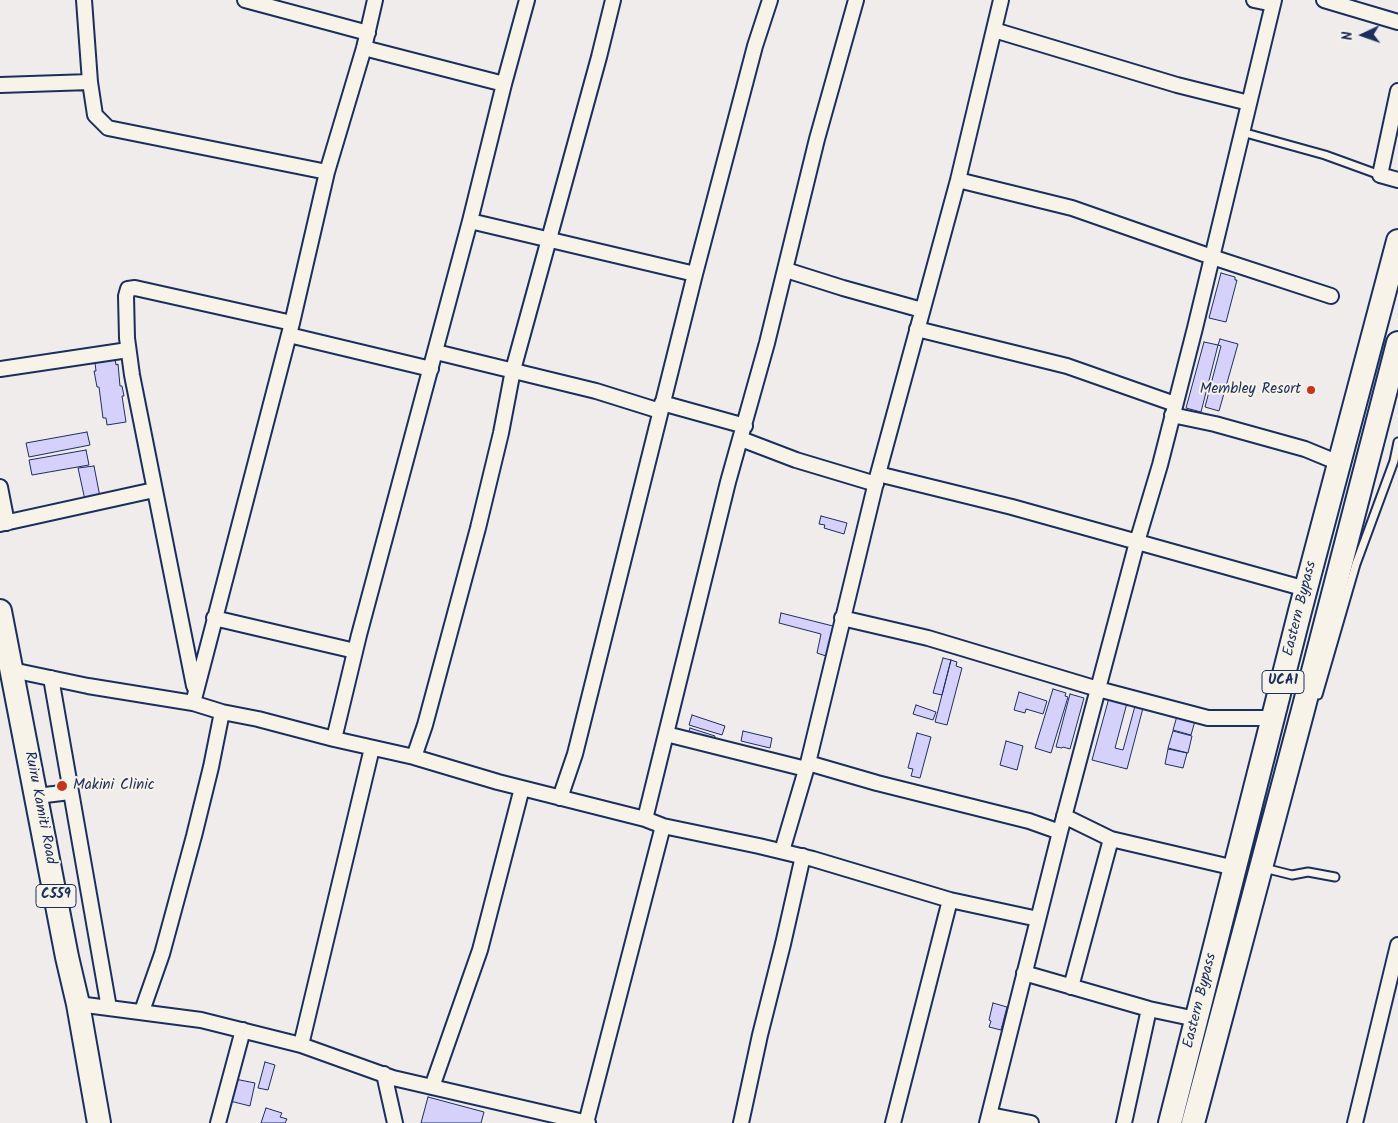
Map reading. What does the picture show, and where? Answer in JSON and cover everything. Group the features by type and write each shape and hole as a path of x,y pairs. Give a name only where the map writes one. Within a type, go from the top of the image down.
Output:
{"main road":[{"name":"Eastern Bypass","path":"1170,1123 1306,589 1398,241"},
{"name":"Eastern Bypass","path":"1193,1123 1261,868 1297,746 1398,343"},
{"name":"Ruiru Kamiti Road","path":"0,611 67,957 78,1004 99,1123"}],"street":[{"path":"84,0 90,82 95,115 108,128 327,172"},
{"path":"246,0 368,33"},
{"path":"194,698 291,329 327,172 364,48 375,0"},
{"path":"334,739 470,221 504,84 528,0"},
{"path":"414,757 425,725 478,528 501,432 513,370 613,0"},
{"path":"560,798 577,745 695,274 755,46 770,0"},
{"path":"645,819 728,482 743,433 786,270 817,139 856,0"},
{"path":"782,851 807,766 877,479 958,180 1001,0"},
{"path":"1031,1123 988,1119 1064,816 1137,542 1160,465 1273,2 1254,0"},
{"path":"1324,0 1398,22"},
{"path":"994,30 1177,86 1249,102"},
{"path":"364,48 504,84"},
{"path":"0,85 90,82"},
{"path":"1398,91 1380,175 1398,180"},
{"path":"958,180 1072,208 1331,296"},
{"path":"470,221 695,274"},
{"path":"786,270 922,310"},
{"path":"194,698 128,350 126,296 128,289 135,288 291,329 431,369"},
{"path":"917,329 1066,366 1174,410 1215,424 1305,449 1339,463"},
{"path":"0,369 128,350"},
{"path":"436,352 661,407 743,433 796,460 1012,507 1306,589"},
{"path":"0,487 4,524 154,490"},
{"path":"214,618 356,651"},
{"path":"842,618 928,638 1098,689 1208,718 1273,718"},
{"path":"12,670 51,678 194,698 222,712 414,757 522,788 645,819 663,826 803,856 950,900 1038,919"},
{"path":"51,678 109,1008"},
{"path":"142,1011 162,954 194,836 211,768 222,712"},
{"path":"666,734 877,783 1029,821 1060,832"},
{"path":"301,1045 372,748"},
{"path":"432,1087 480,950 522,788"},
{"path":"37,796 70,792"},
{"path":"1064,816 1111,839 1235,868"},
{"path":"78,1004 201,1020 301,1045 384,1074 432,1087 554,1119 587,1123 663,826"},
{"path":"1071,987 1111,839"},
{"path":"742,1123 760,1035 803,856"},
{"path":"893,1123 950,900"},
{"path":"1355,1123 1398,945"},
{"path":"1024,973 1149,1009 1196,1019"},
{"path":"1124,1123 1149,1009"},
{"path":"218,1123 243,1030"},
{"path":"384,1074 395,1123"}],"lane":[{"path":"1242,132 1325,155 1380,175"},
{"path":"1315,705 1356,564 1394,461 1398,442"},
{"path":"1261,868 1292,875 1308,872 1335,877"}],"building":[{"path":"1221,273 1235,277 1235,280 1237,280 1226,322 1209,318"},
{"path":"1220,339 1238,344 1219,411 1205,407 1221,346 1218,345"},
{"path":"1204,342 1218,345 1201,412 1186,408"},
{"path":"115,359 116,365 118,364 120,386 122,386 124,396 122,396 126,422 107,425 106,418 103,418 99,387 97,387 94,371 96,371 95,363"},
{"path":"87,432 90,445 29,457 26,443"},
{"path":"86,450 89,465 32,475 29,460"},
{"path":"94,466 100,497 85,500 78,468"},
{"path":"821,516 847,523 844,534 824,528 825,525 819,524"},
{"path":"781,613 833,626 826,656 817,653 821,634 779,623"},
{"path":"943,658 951,660 942,695 933,693"},
{"path":"951,660 957,662 956,666 962,668 947,725 935,722"},
{"path":"1053,689 1066,693 1065,696 1068,697 1051,753 1035,748"},
{"path":"1019,692 1047,701 1043,714 1026,709 1025,713 1014,710"},
{"path":"1070,694 1084,698 1070,749 1056,747"},
{"path":"1109,698 1127,703 1115,748 1123,750 1135,706 1143,708 1127,769 1092,760"},
{"path":"916,705 936,712 933,720 913,714"},
{"path":"692,715 725,726 722,735 689,725"},
{"path":"1177,716 1195,721 1191,735 1173,730"},
{"path":"690,728 715,736 713,744 688,735"},
{"path":"743,731 772,738 770,748 741,741"},
{"path":"1173,731 1192,736 1188,753 1168,748"},
{"path":"917,733 931,737 920,778 911,776 913,769 908,768"},
{"path":"1006,741 1023,746 1017,770 1000,765"},
{"path":"1168,749 1187,753 1183,768 1165,764"},
{"path":"993,1003 1007,1007 1001,1030 989,1027"},
{"path":"265,1062 275,1065 268,1090 258,1088"},
{"path":"235,1079 255,1083 250,1106 230,1101"},
{"path":"428,1097 484,1112 481,1123 421,1123"},
{"path":"266,1108 282,1113 280,1117 287,1119 285,1123 261,1123"}],"place":[{"name":"Membley Resort","path":"1311,390"},
{"name":"Makini Clinic","path":"62,786"}]}
